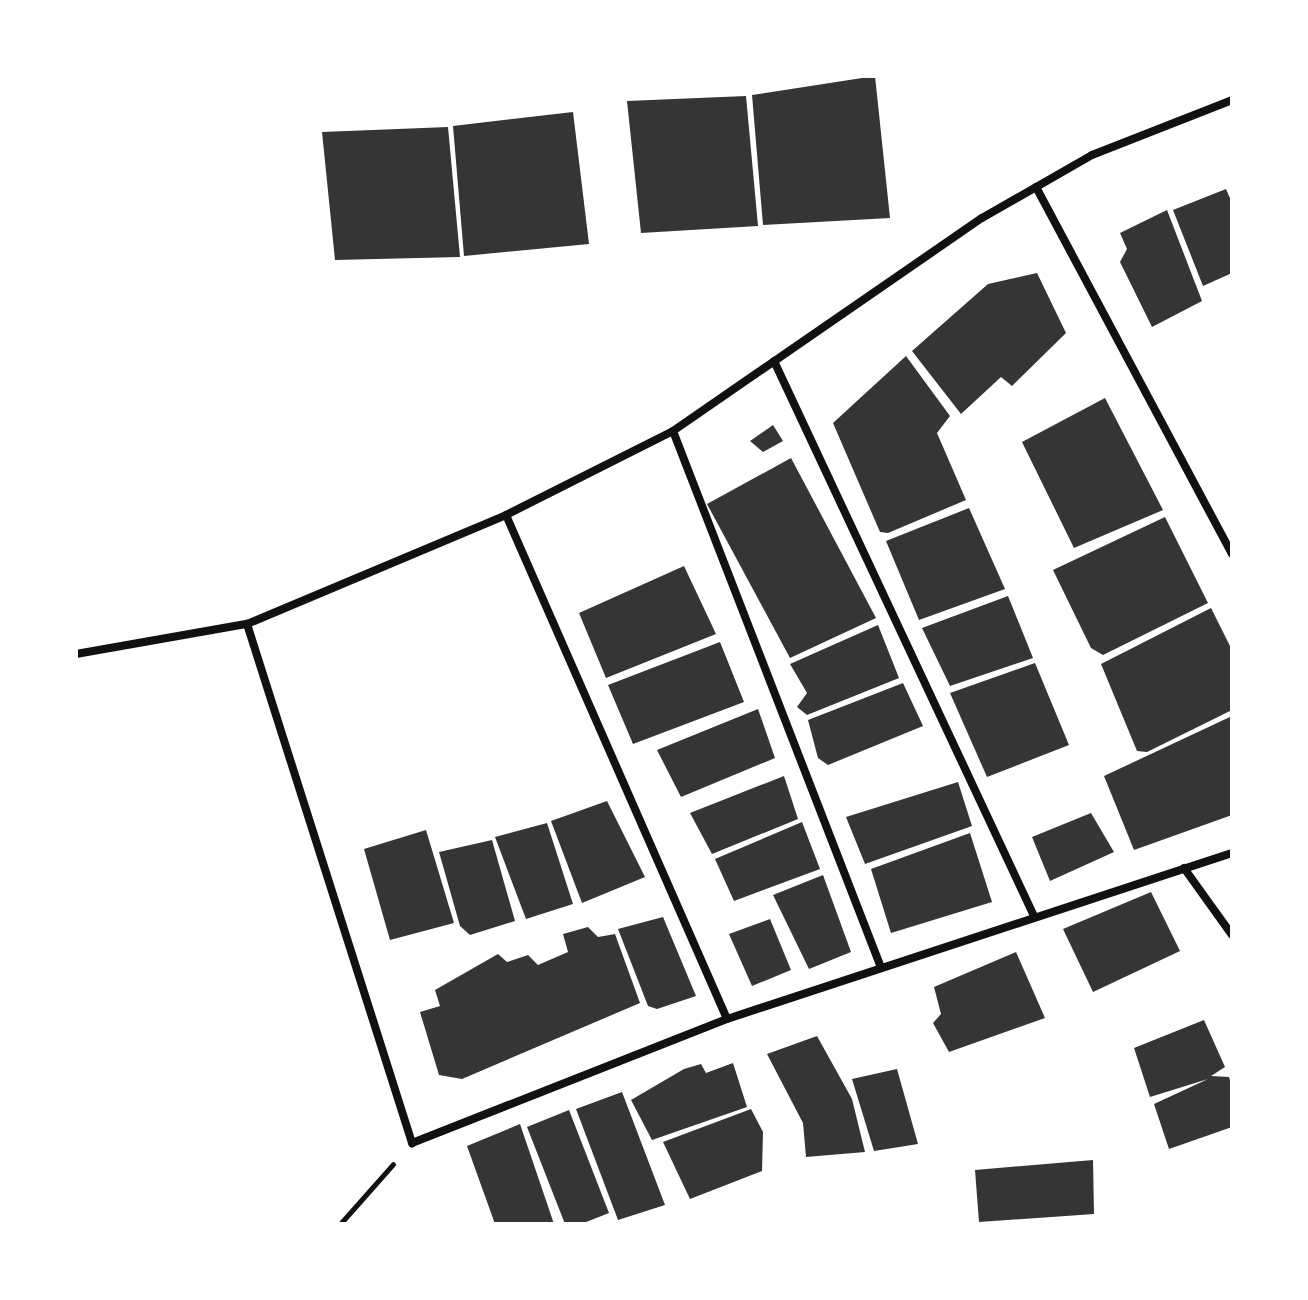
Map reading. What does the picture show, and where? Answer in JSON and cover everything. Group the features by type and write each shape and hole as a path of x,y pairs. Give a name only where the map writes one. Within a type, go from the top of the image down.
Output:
{"street":[{"path":"76,654 247,624 506,515 673,431 982,218 1036,187 1092,155 1232,100"},
{"path":"1036,187 1232,554"},
{"path":"774,361 1034,916"},
{"path":"673,431 880,965"},
{"path":"506,515 727,1019"},
{"path":"247,624 412,1143 727,1019 880,965 1232,853"},
{"path":"1184,868 1232,935"}],"path":[{"path":"340,1224 412,1143"}],"building":[{"path":"875,76 890,218 763,225 752,95"},
{"path":"746,96 758,226 641,233 627,101"},
{"path":"573,112 589,244 464,256 453,126"},
{"path":"448,127 460,257 335,260 322,132"},
{"path":"1226,189 1232,203 1232,273 1203,286 1173,210"},
{"path":"1167,210 1202,301 1152,327 1120,262 1127,249 1120,233"},
{"path":"1037,273 1066,333 1012,386 1001,377 961,414 912,351 988,284"},
{"path":"906,356 950,416 937,433 966,500 888,533 880,532 833,423"},
{"path":"1105,398 1163,510 1074,548 1022,442"},
{"path":"773,425 783,441 763,452 750,441"},
{"path":"791,458 876,618 790,658 707,504"},
{"path":"969,508 1005,589 919,620 886,541"},
{"path":"1165,517 1208,603 1103,655 1091,648 1053,570"},
{"path":"684,566 716,634 606,678 579,613"},
{"path":"1008,596 1033,658 950,686 922,628"},
{"path":"1211,608 1232,650 1232,710 1147,752 1137,751 1101,664"},
{"path":"878,625 899,678 807,715 797,707 807,693 790,664"},
{"path":"720,642 744,702 633,744 608,685"},
{"path":"1035,663 1069,745 987,777 950,693"},
{"path":"903,683 923,726 828,765 818,758 808,720"},
{"path":"758,709 775,758 681,797 657,750"},
{"path":"1232,716 1232,815 1134,850 1104,776"},
{"path":"784,776 798,819 712,854 690,813"},
{"path":"958,782 972,826 865,864 846,817"},
{"path":"607,801 645,877 582,903 551,821"},
{"path":"1091,813 1114,852 1050,881 1032,837"},
{"path":"802,822 820,869 734,901 715,859"},
{"path":"547,823 573,904 526,919 495,837"},
{"path":"426,830 454,923 390,940 364,849"},
{"path":"970,833 992,902 891,933 871,869"},
{"path":"492,840 515,921 470,935 460,926 439,852"},
{"path":"823,875 851,952 809,969 773,895"},
{"path":"1151,892 1180,951 1093,992 1063,929"},
{"path":"663,917 696,996 657,1009 648,1006 618,929"},
{"path":"770,919 791,970 752,986 729,934"},
{"path":"588,927 598,937 615,934 640,1003 462,1079 439,1075 420,1012 440,1006 435,990 498,954 507,962 528,955 538,965 568,952 563,934"},
{"path":"1016,952 1045,1018 949,1052 933,1023 941,1014 934,987"},
{"path":"1204,1020 1225,1067 1211,1076 1229,1077 1232,1087 1232,1127 1169,1149 1154,1104 1208,1079 1150,1097 1134,1048"},
{"path":"817,1036 852,1099 865,1152 806,1157 803,1123 767,1054"},
{"path":"733,1063 747,1107 652,1140 631,1100 684,1069 701,1064 706,1073"},
{"path":"897,1069 918,1144 874,1151 852,1079"},
{"path":"622,1092 665,1205 618,1220 576,1109"},
{"path":"751,1109 763,1132 762,1171 690,1199 663,1142"},
{"path":"569,1110 609,1213 581,1224 565,1224 527,1127"},
{"path":"520,1124 554,1224 495,1224 467,1146"},
{"path":"1093,1160 1094,1214 979,1222 975,1170"}]}
